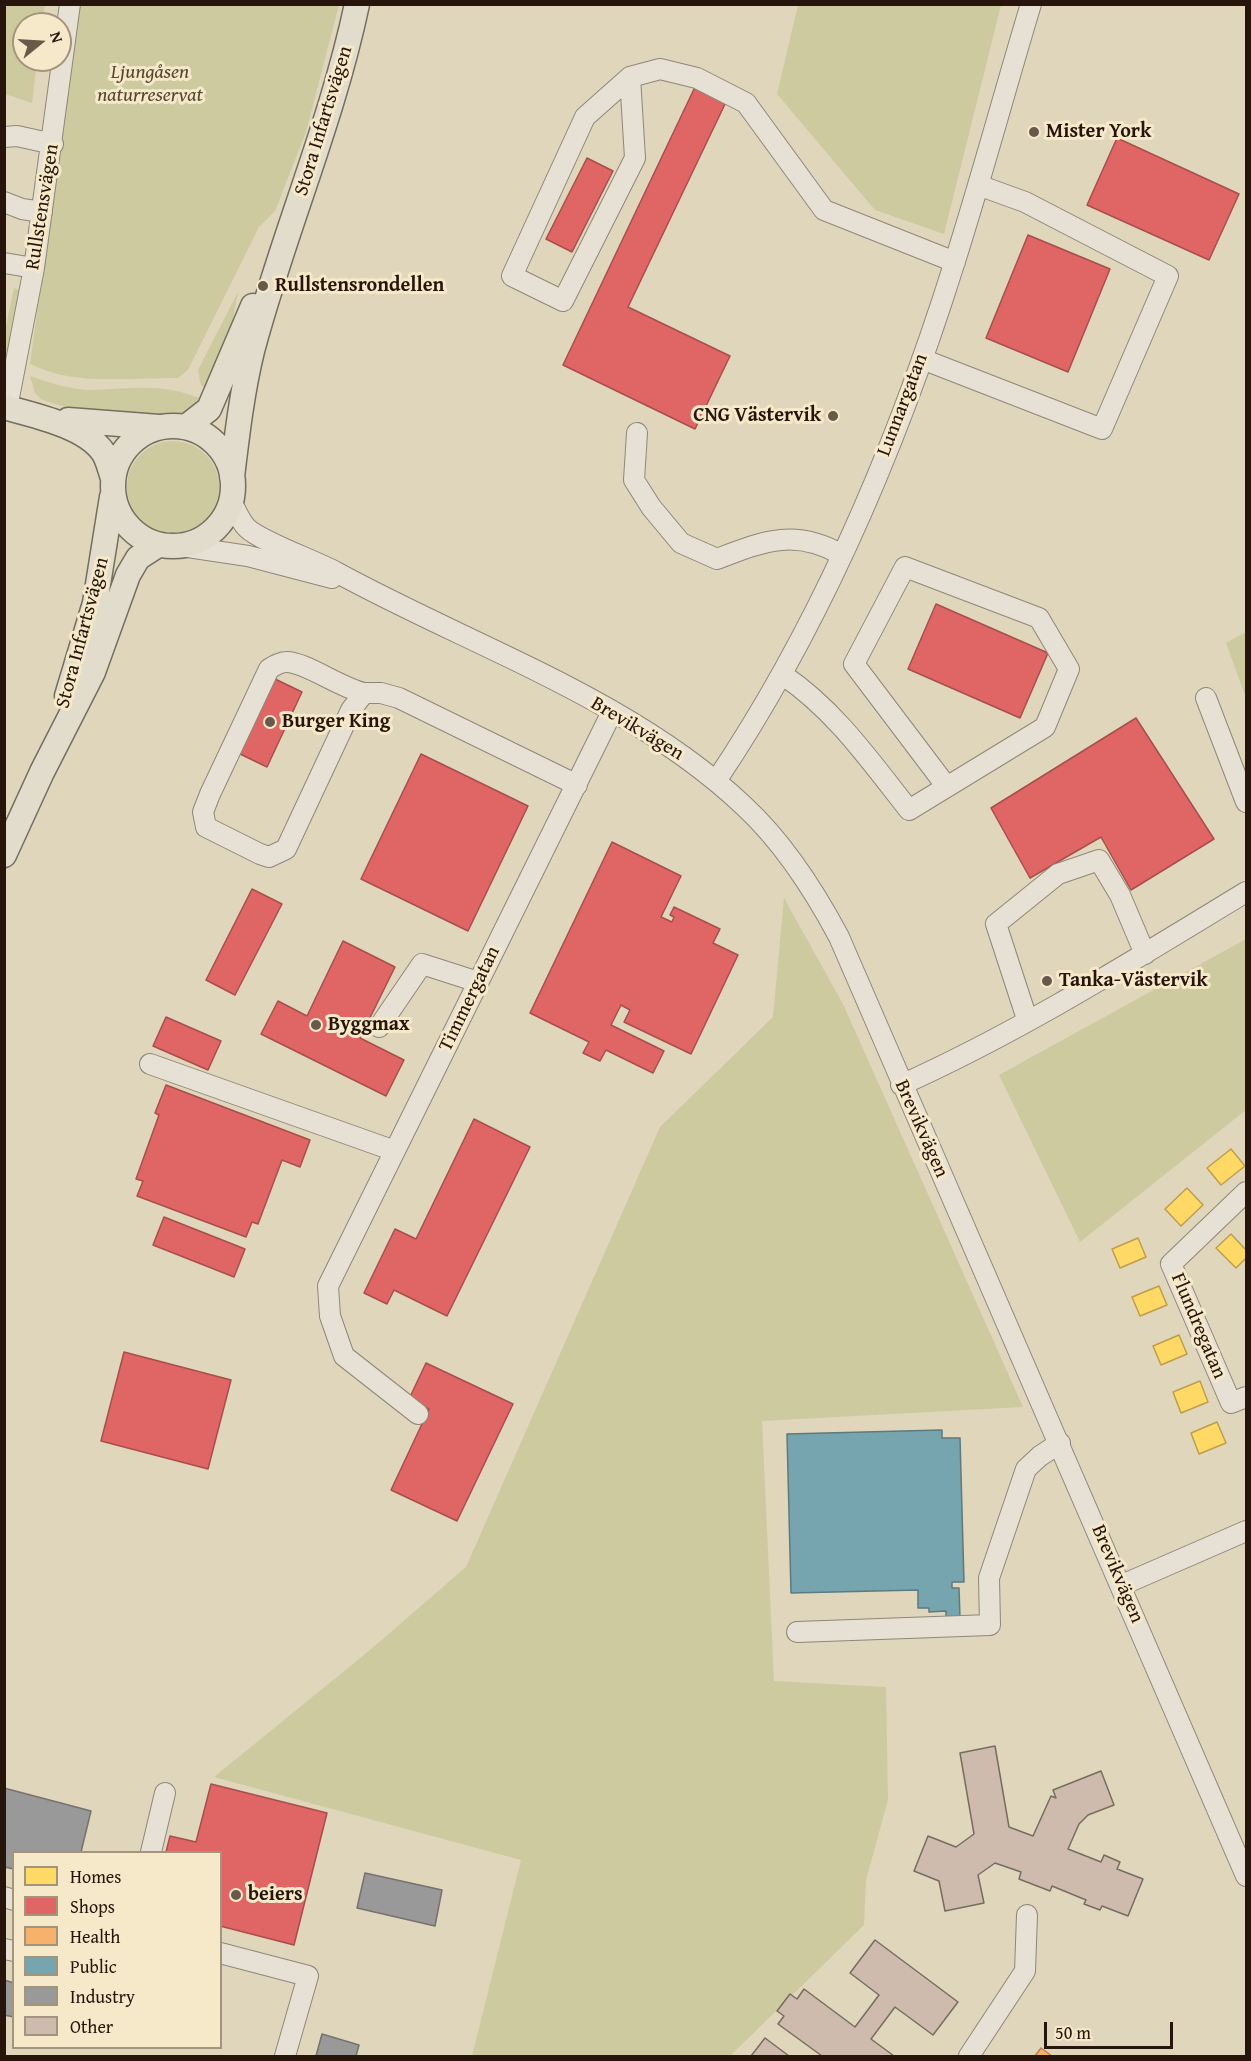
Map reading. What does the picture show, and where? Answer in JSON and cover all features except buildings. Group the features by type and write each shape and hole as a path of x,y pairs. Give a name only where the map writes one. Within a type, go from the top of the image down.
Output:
{"main road":[{"name":"Stora Infartsvägen","path":"231,489 239,420 252,352 286,237 335,93 357,4"},
{"name":"Stora Infartsvägen","path":"186,428 200,418 215,399 242,328 286,237"},
{"path":"6,407 39,416 88,437 105,454 115,504 127,525 146,540 170,545 203,538 213,531 227,512 231,489 224,455 208,437 186,428 39,416"},
{"path":"113,485 119,460 129,445 138,437 161,427"},
{"name":"Stora Infartsvägen","path":"42,772 79,660 94,603 113,485"},
{"name":"Stora Infartsvägen","path":"4,855 42,772 93,672 128,575 138,558 170,545"}],"street":[{"name":"Rullstensvägen","path":"6,407 34,268 53,144 70,4"},
{"name":"Lunnargatan","path":"716,781 783,675 842,555 901,418 955,262 1031,4"},
{"path":"630,77 635,158 563,301 512,276 585,117 630,77 660,69 697,78 746,103 824,210 955,262"},
{"path":"4,137 17,135 53,144"},
{"path":"922,358 1102,429 1168,276 1025,202 978,185"},
{"path":"4,201 22,209 42,212"},
{"path":"4,263 34,268"},
{"path":"636,433 634,480 651,507 681,543 717,559 764,541 783,539 829,548 842,555"},
{"name":"Brevikvägen","path":"231,489 248,530 530,668 612,712 683,756 716,781 772,836 825,910 1122,1585 1246,1876"},
{"name":"Brevikvägen","path":"170,545 248,556 361,586"},
{"path":"783,675 806,690 844,728 909,810 947,787 1045,727 1069,669 1039,618 905,567 854,664 947,787"},
{"path":"364,693 351,710 286,849 269,857 206,826 202,812 269,669 278,663 295,663 346,689 364,693 381,693 399,698 576,785"},
{"path":"1206,698 1246,802"},
{"name":"Timmergatan","path":"418,1414 344,1356 330,1316 328,1286 612,712"},
{"path":"1028,1019 996,924 1058,874 1100,860 1120,895 1145,954"},
{"path":"901,1085 946,1065 1145,954 1246,892"},
{"path":"379,1027 422,964 478,982"},
{"path":"150,1064 395,1151"},
{"name":"Flundregatan","path":"1246,1192 1171,1264 1231,1403 1246,1396"},
{"path":"797,1632 990,1625 989,1578 1026,1469 1040,1456 1060,1443"},
{"path":"1122,1585 1246,1531"},
{"path":"151,1851 165,1793"},
{"path":"969,2056 1025,1971 1027,1915"},
{"path":"222,1954 308,1976 285,2056"}],"green space":[{"path":"5,4 45,5 44,12 12,12 12,72 36,72 32,103 5,94"},
{"name":"Ljungåsen naturreservat","path":"79,5 339,5 306,132 275,211 259,227 188,370 178,378 84,378 66,376 30,364 70,72 72,72"},
{"path":"798,5 1001,5 944,234 875,210 777,94"},
{"path":"14,288 21,291 17,320 8,350 5,352 5,331"},
{"path":"238,292 233,319 210,391 201,385 198,370"},
{"path":"30,376 78,389 163,389 204,400 185,414 154,417 112,415 71,408 41,399 35,393"},
{"path":"173,441 191,445 205,455 215,469 219,487 215,505 205,519 191,529 173,533 155,529 141,519 131,505 127,487 131,469 141,455 155,445"},
{"path":"1246,632 1246,698 1226,643"},
{"path":"784,898 843,1004 1023,1407 762,1421 774,1681 886,1687 888,1800 866,1880 864,1925 730,2056 472,2056 521,1860 214,1777 370,1650 466,1567 660,1127 773,1017"},
{"path":"1246,939 1246,1110 1080,1242 999,1075"}],"place":[{"name":"Mister York","path":"1034,132"},
{"name":"Rullstensrondellen","path":"263,286"},
{"name":"CNG Västervik","path":"833,416"},
{"name":"Burger King","path":"270,722"},
{"name":"Tanka-Västervik","path":"1047,981"},
{"name":"Byggmax","path":"316,1025"},
{"name":"beiers","path":"236,1895"}]}
